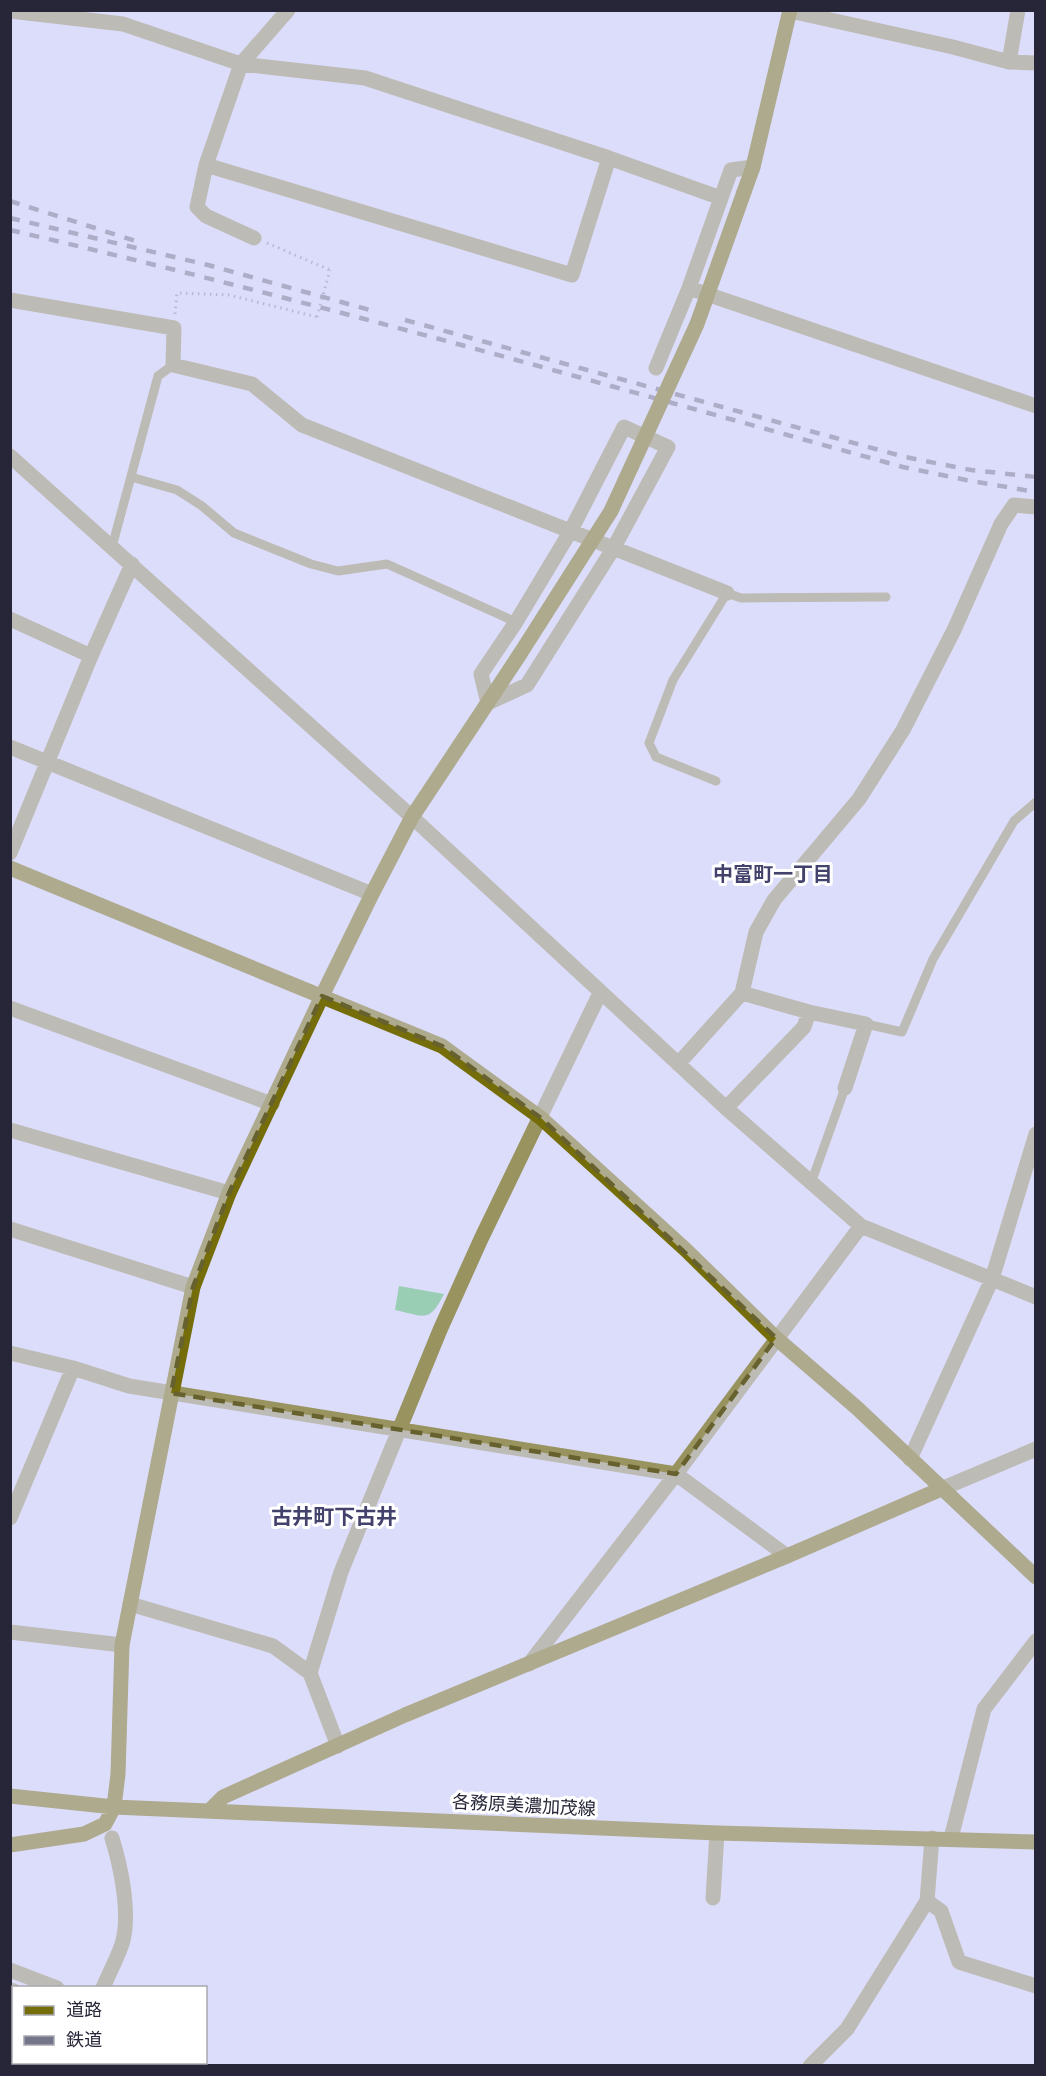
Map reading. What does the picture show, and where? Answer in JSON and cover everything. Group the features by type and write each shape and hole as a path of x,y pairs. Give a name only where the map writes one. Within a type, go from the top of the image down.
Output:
{"street":[{"path":"254,238 206,216 197,207 206,165 241,64 288,10"},
{"path":"1009,62 1018,10"},
{"path":"10,11 122,17 241,64 364,78 609,158 721,198"},
{"path":"10,1845 84,1834 105,1824 114,1807 118,1774 122,1645 193,1287 229,1193 322,996 412,817 611,511 697,324 753,167 790,11 953,47 1009,62 1035,63"},
{"path":"206,165 572,275 609,158"},
{"path":"656,368 689,288 731,170 753,167"},
{"path":"689,288 1035,406"},
{"path":"10,300 174,328 173,366 252,384 302,425 727,593"},
{"path":"624,427 668,447 613,549 527,685 488,703 481,674 516,622 570,532 624,427"},
{"path":"10,456 412,817 726,1108 861,1227 1035,1297"},
{"path":"678,1064 742,993 756,932 774,900 859,799 903,730 954,630 1001,524 1014,505 1035,507"},
{"path":"10,853 91,656 132,564"},
{"path":"10,619 91,656"},
{"path":"10,747 372,894"},
{"path":"10,868 442,1046 541,1118 686,1250 777,1338 857,1408 1035,1577"},
{"path":"310,1674 341,1572 440,1330 481,1239 600,993"},
{"path":"742,993 809,1012 866,1024 845,1088"},
{"path":"10,1008 272,1104"},
{"path":"726,1108 804,1027 809,1012"},
{"path":"10,1130 229,1193"},
{"path":"910,1459 992,1279 1035,1134"},
{"path":"529,1664 676,1474 861,1227"},
{"path":"10,1229 193,1287"},
{"path":"10,1353 73,1368 129,1386 676,1474 788,1556"},
{"path":"10,1518 73,1368"},
{"path":"210,1810 223,1797 338,1746 1035,1449"},
{"path":"130,1604 273,1646 310,1674 338,1746"},
{"path":"10,1632 122,1645"},
{"path":"951,1838 984,1709 1035,1641"},
{"name":"各務原美濃加茂線","path":"10,1796 114,1807 717,1833 1035,1842"},
{"path":"713,1898 717,1833"},
{"path":"104,1986 123,1943 125,1922 126,1903 112,1838"},
{"path":"810,2066 847,2029 927,1901 932,1838"},
{"path":"927,1901 941,1911 959,1962 1035,1986"},
{"path":"10,1971 51,1986"}],"lane":[{"path":"112,547 159,376 173,366"},
{"path":"131,477 177,490 202,506 234,533 311,564 338,571 387,564 516,622"},
{"path":"716,781 656,757 649,743 673,680 727,593 741,598 886,597"},
{"path":"866,1024 902,1032 933,959 1014,821 1035,802"},
{"path":"811,1183 845,1088"}],"path":[{"path":"174,328 177,293 229,295 317,317 330,270 254,238"}],"highlighted area":[{"path":"322,996 442,1046 541,1118 776,1338 676,1474 171,1393 193,1287 229,1193"}],"green space":[{"path":"399,1286 444,1294 430,1314 419,1315 395,1310"},
{"path":"11,2032 12,2064 99,2065 11,2065"}],"railway":[{"path":"10,201 139,242"},
{"path":"10,218 208,265 370,310"},
{"path":"10,230 346,314 903,467 1036,492"},
{"path":"405,320 905,457 971,470 1036,477"}],"district":[{"name":"中富町一丁目","path":"773,874"},
{"name":"古井町下古井","path":"334,1516"}]}
